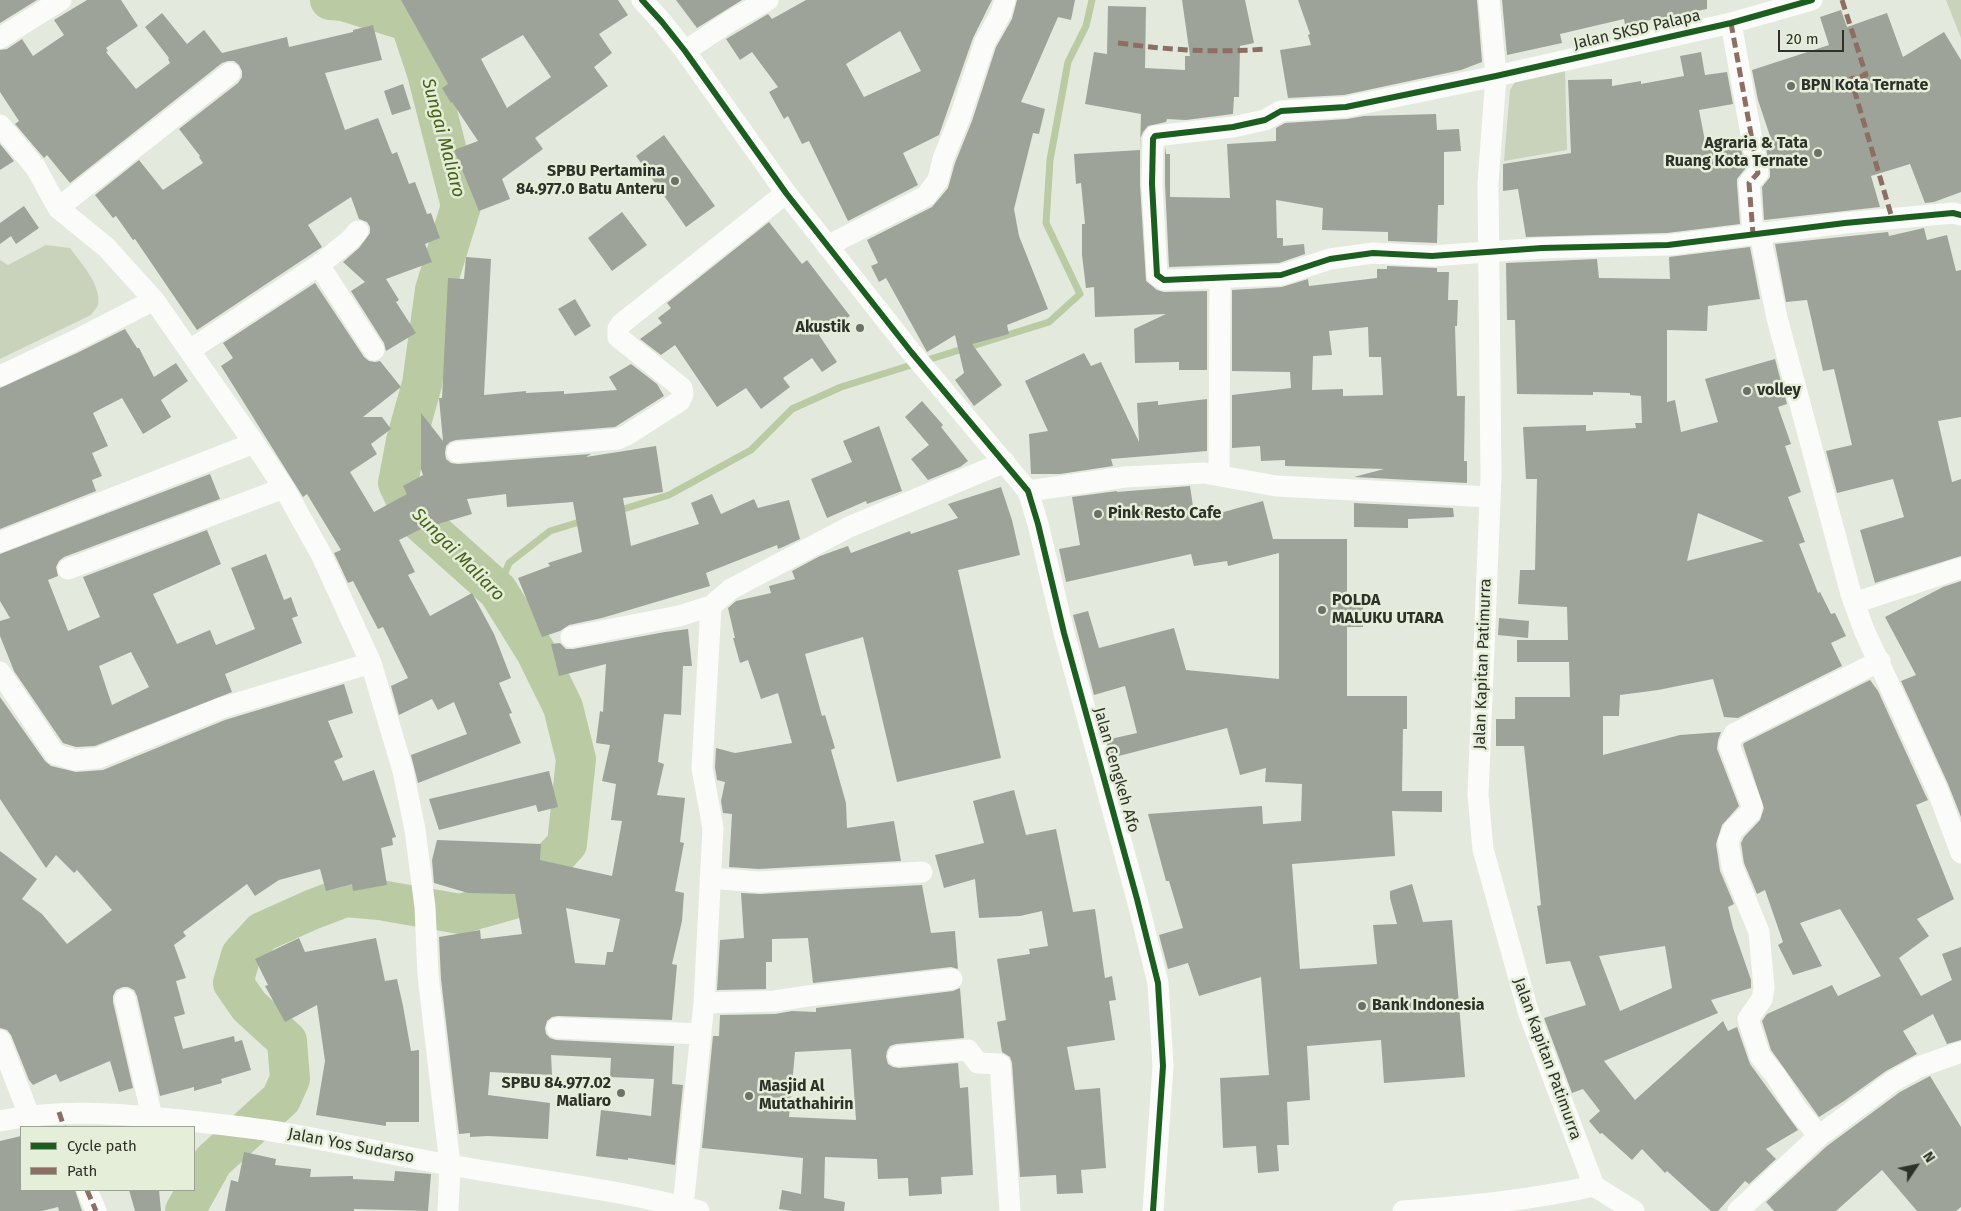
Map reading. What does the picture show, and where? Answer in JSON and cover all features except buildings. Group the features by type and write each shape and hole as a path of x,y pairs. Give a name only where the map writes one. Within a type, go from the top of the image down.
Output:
{"street":[{"path":"0,38 61,0"},
{"name":"Jalan Cengkeh Afo","path":"642,0 685,51 786,193 827,246 912,353 1028,491 1038,524 1064,633 1158,982 1163,1066 1153,1211"},
{"path":"685,51 732,20 768,0"},
{"path":"827,246 926,196 933,189 938,180 943,159 960,117 985,42 1005,0"},
{"name":"Jalan Kapitan Patimurra","path":"1489,0 1496,76 1488,183 1490,498 1478,795 1483,849 1528,1012 1594,1186"},
{"name":"Jalan SKSD Palapa","path":"1220,279 1164,280 1157,275 1152,184 1152,140 1155,136 1232,127 1265,120 1281,111 1346,107 1496,76 1731,22 1774,6 1812,0"},
{"path":"1731,22 1758,174 1749,183 1756,234 1854,603 1864,630 1880,661 1937,789 1961,853"},
{"path":"58,208 230,72"},
{"path":"0,125 36,168 58,208 106,247 154,300 254,442 284,488 321,554 371,662 403,770 415,830 425,918 429,984 450,1165 448,1211"},
{"path":"457,452 618,439 680,400 683,394 682,388 618,337 618,329 621,324 786,193"},
{"path":"1219,474 1220,279 1281,275 1330,259 1373,254 1432,256 1542,248 1668,245 1892,218 1953,213 1961,215"},
{"path":"190,350 319,265 350,240 358,231"},
{"path":"319,265 374,350"},
{"path":"0,376 154,300"},
{"path":"0,542 254,442"},
{"path":"571,637 679,616 711,606 731,590 849,527 1005,462"},
{"path":"1028,491 1125,477 1204,473 1219,474 1276,486 1490,498"},
{"path":"68,569 284,488"},
{"path":"1854,603 1961,568"},
{"path":"691,1209 713,828 702,768 711,606"},
{"path":"1819,1136 1796,1108 1776,1076 1760,1056 1748,1018 1762,999 1764,988 1759,932 1732,866 1728,842 1733,830 1750,812 1752,806 1729,744 1734,734 1880,661"},
{"path":"0,672 55,754 75,760 98,758 222,708 371,662"},
{"path":"710,878 759,882 922,872"},
{"path":"704,1003 775,1001 952,979"},
{"path":"125,999 152,1117"},
{"path":"557,1028 701,1034"},
{"path":"0,1040 29,1115"},
{"path":"1738,1211 1819,1136 1893,1081 1919,1067 1961,1052"},
{"path":"894,1063 1000,1064 1010,1211"},
{"name":"Jalan Yos Sudarso","path":"0,1121 29,1115 61,1120 152,1117 207,1123 287,1134 450,1165 543,1180 629,1204 691,1209"},
{"path":"1403,1211 1522,1200 1594,1186 1634,1211"},
{"path":"87,1191 96,1211"}],"green space":[{"path":"1946,0 1961,0 1961,38"},
{"path":"1565,69 1567,150 1504,161 1510,90 1515,82"},
{"path":"46,245 70,248 94,282 97,290 98,305 91,315 0,359 0,260 8,265"}],"waterway":[{"name":"Sungai Maliaro","path":"185,1211 213,1161 281,1099 290,1079 287,1041 249,1006 233,983 241,955 262,932 345,897 380,900 460,914 517,898 567,844 576,759 563,707 536,652 498,591 413,515 398,483 406,441 422,384 435,290 461,206 427,73 410,22 343,1 330,0"},
{"path":"617,511 669,495 751,450 792,409 841,387 1049,322 1080,294 1046,223 1050,160 1068,62 1086,26 1092,0"},
{"path":"498,591 509,563 550,531 586,520"}],"marked path":[{"path":"1842,0 1866,75 1851,79 1892,218"},
{"path":"1731,23 1758,173 1749,183 1753,234"},
{"path":"1118,43 1192,50 1266,49"},
{"path":"59,1112 64,1126"},
{"path":"87,1191 96,1211"}],"cycle path":[{"path":"642,0 685,51 786,193 912,353 1028,491 1158,983 1163,1066 1153,1211"},
{"path":"1812,0 1731,23 1496,76 1346,107 1281,111 1265,120 1233,127 1155,136 1153,139 1152,184 1157,275 1164,280 1281,275 1330,259 1373,253 1432,256 1542,248 1668,245 1845,223 1953,213 1961,215"}],"place":[{"name":"BPN Kota Ternate","path":"1791,86"},
{"name":"Agraria & Tata Ruang Kota Ternate","path":"1818,153"},
{"name":"SPBU Pertamina 84.977.0 Batu Anteru","path":"675,181"},
{"name":"Akustik","path":"860,328"},
{"name":"volley","path":"1747,391"},
{"name":"Pink Resto Cafe","path":"1098,514"},
{"name":"POLDA MALUKU UTARA","path":"1322,610"},
{"name":"Bank Indonesia","path":"1362,1006"},
{"name":"SPBU 84.977.02 Maliaro","path":"621,1093"},
{"name":"Masjid Al Mutathahirin","path":"749,1096"}]}
